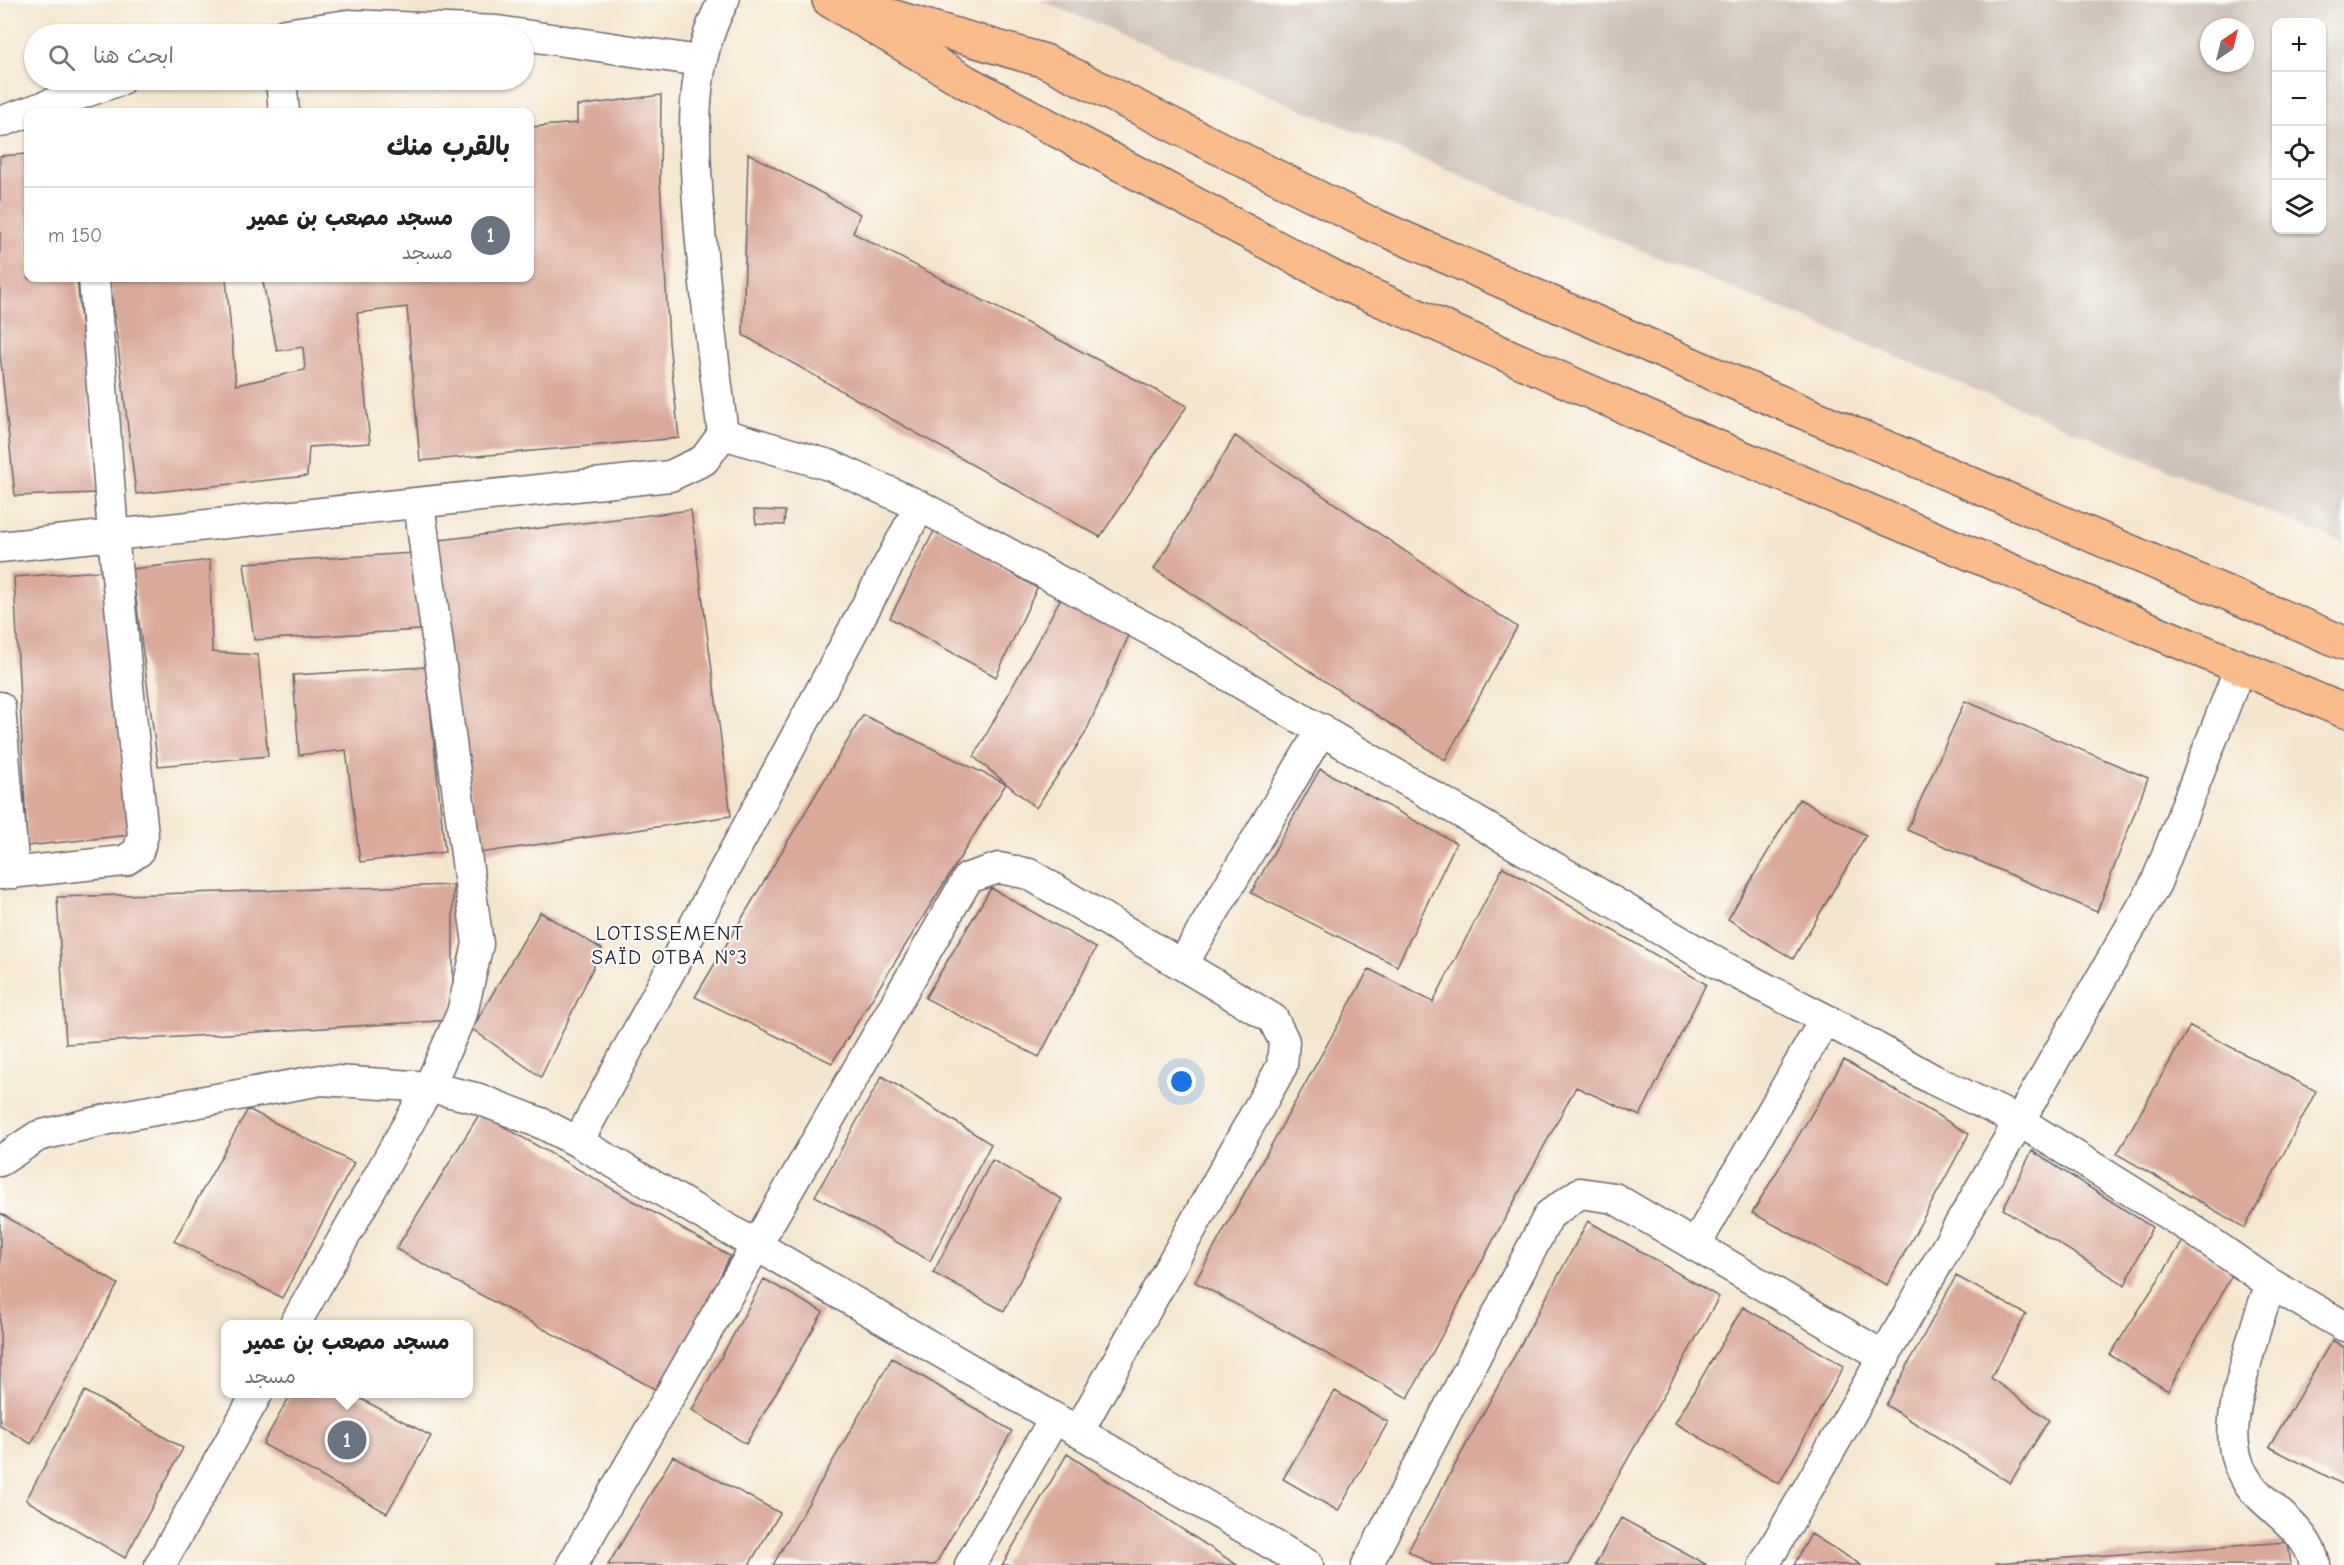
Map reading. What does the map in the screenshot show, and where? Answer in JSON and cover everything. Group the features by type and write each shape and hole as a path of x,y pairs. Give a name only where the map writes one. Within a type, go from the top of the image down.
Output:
{"highway":[{"path":"829,0 966,82 1345,284 1677,430 2344,711"},
{"path":"835,0 1045,61 1367,222 1689,363 2344,643"}],"street":[{"path":"0,547 670,476 704,460 723,434 702,266 694,138 700,61 713,20 724,0"},
{"path":"534,36 700,61"},
{"path":"60,108 81,103 103,90"},
{"path":"282,90 284,108"},
{"path":"0,122 24,116"},
{"path":"0,707 7,873 124,861 138,852 143,834 113,535 94,282"},
{"path":"723,434 832,466 920,506 1152,631 1717,963 1825,1019 1932,1079 2021,1122 2190,1228 2271,1284 2344,1326"},
{"path":"297,1320 429,1087 462,1013 478,944 419,503"},
{"path":"578,1142 920,506"},
{"path":"1764,1565 2021,1122 2156,883 2240,667"},
{"path":"1182,965 1322,729"},
{"path":"572,1565 968,878 999,868 1029,874 1273,1019 1284,1041 1282,1066 1066,1426 970,1565"},
{"path":"1695,1246 1825,1019"},
{"path":"0,1161 38,1136 122,1116 321,1080 429,1087 476,1098 543,1124 578,1142 1308,1565"},
{"path":"1367,1565 1549,1215 1580,1193 1614,1198 1885,1357"},
{"path":"2271,1284 2258,1318 2233,1412 2234,1451 2243,1478 2300,1534 2312,1552 2315,1565"},
{"path":"160,1565 254,1398"}],"shaded area":[{"path":"1040,0 2344,0 2344,543"}],"building":[{"path":"661,95 660,180 669,342 679,438 420,461 407,307 357,313 370,443 309,447 307,476 136,494 110,282 226,282 236,385 305,370 303,347 277,351 263,282 534,282 534,127 577,123 577,106"},
{"path":"748,153 860,214 853,233 1187,406 1100,537 743,335"},
{"path":"24,154 24,282 77,282 97,493 15,496 0,353 0,156"},
{"path":"1235,436 1517,627 1445,760 1154,569"},
{"path":"691,510 731,816 480,853 432,541"},
{"path":"754,510 785,511 784,525 756,524"},
{"path":"936,527 1037,588 996,677 890,618"},
{"path":"414,553 420,630 254,640 244,563"},
{"path":"210,560 212,652 258,655 268,756 158,766 132,569"},
{"path":"101,571 130,835 27,846 14,577"},
{"path":"1061,598 1130,633 1085,734 1036,808 974,757"},
{"path":"426,667 445,852 360,862 346,750 299,755 293,675"},
{"path":"1965,701 2148,778 2097,912 1907,830"},
{"path":"863,715 1006,784 832,1063 695,997"},
{"path":"1320,769 1456,843 1397,966 1251,893"},
{"path":"1799,799 1866,835 1793,959 1728,919"},
{"path":"1503,867 1706,984 1640,1116 1576,1087 1408,1398 1195,1282 1369,969 1433,1002"},
{"path":"453,885 453,1020 66,1044 57,897"},
{"path":"991,888 1096,948 1039,1057 925,998"},
{"path":"540,912 602,949 541,1077 472,1029"},
{"path":"2190,1026 2316,1091 2245,1228 2117,1154"},
{"path":"1844,1060 1969,1134 1887,1285 1752,1213"},
{"path":"882,1076 991,1144 930,1261 815,1196"},
{"path":"248,1109 354,1163 282,1298 174,1241"},
{"path":"480,1113 730,1256 664,1394 396,1249"},
{"path":"2032,1151 2152,1227 2125,1285 2003,1209"},
{"path":"992,1160 1062,1199 1004,1311 933,1273"},
{"path":"0,1213 118,1284 31,1444 0,1425"},
{"path":"1588,1221 1719,1297 1568,1565 1433,1565 1408,1551"},
{"path":"2183,1241 2232,1275 2168,1391 2110,1355"},
{"path":"1956,1276 2026,1314 1991,1378 2049,1420 2010,1483 1886,1405"},
{"path":"764,1279 823,1312 746,1444 692,1410"},
{"path":"1743,1307 1844,1366 1779,1484 1675,1423"},
{"path":"2332,1340 2344,1347 2344,1485 2269,1447"},
{"path":"892,1358 1012,1431 935,1565 773,1565"},
{"path":"85,1391 183,1448 125,1558 26,1500"},
{"path":"1335,1391 1388,1422 1338,1511 1283,1479"},
{"path":"289,1398 360,1398 431,1436 387,1513 263,1444"},
{"path":"1067,1454 1237,1565 1002,1565"},
{"path":"673,1456 780,1513 749,1565 608,1565"},
{"path":"1621,1518 1707,1565 1595,1565"},
{"path":"1811,1534 1861,1565 1794,1565"},
{"path":"2288,1542 2291,1565 1996,1565 1996,1563"}],"place":[{"name":"مسجد مصعب بن عمير","path":"347,1440"}],"district":[{"name":"LOTISSEMENT SAÏD OTBA N°3","path":"670,945"}]}
